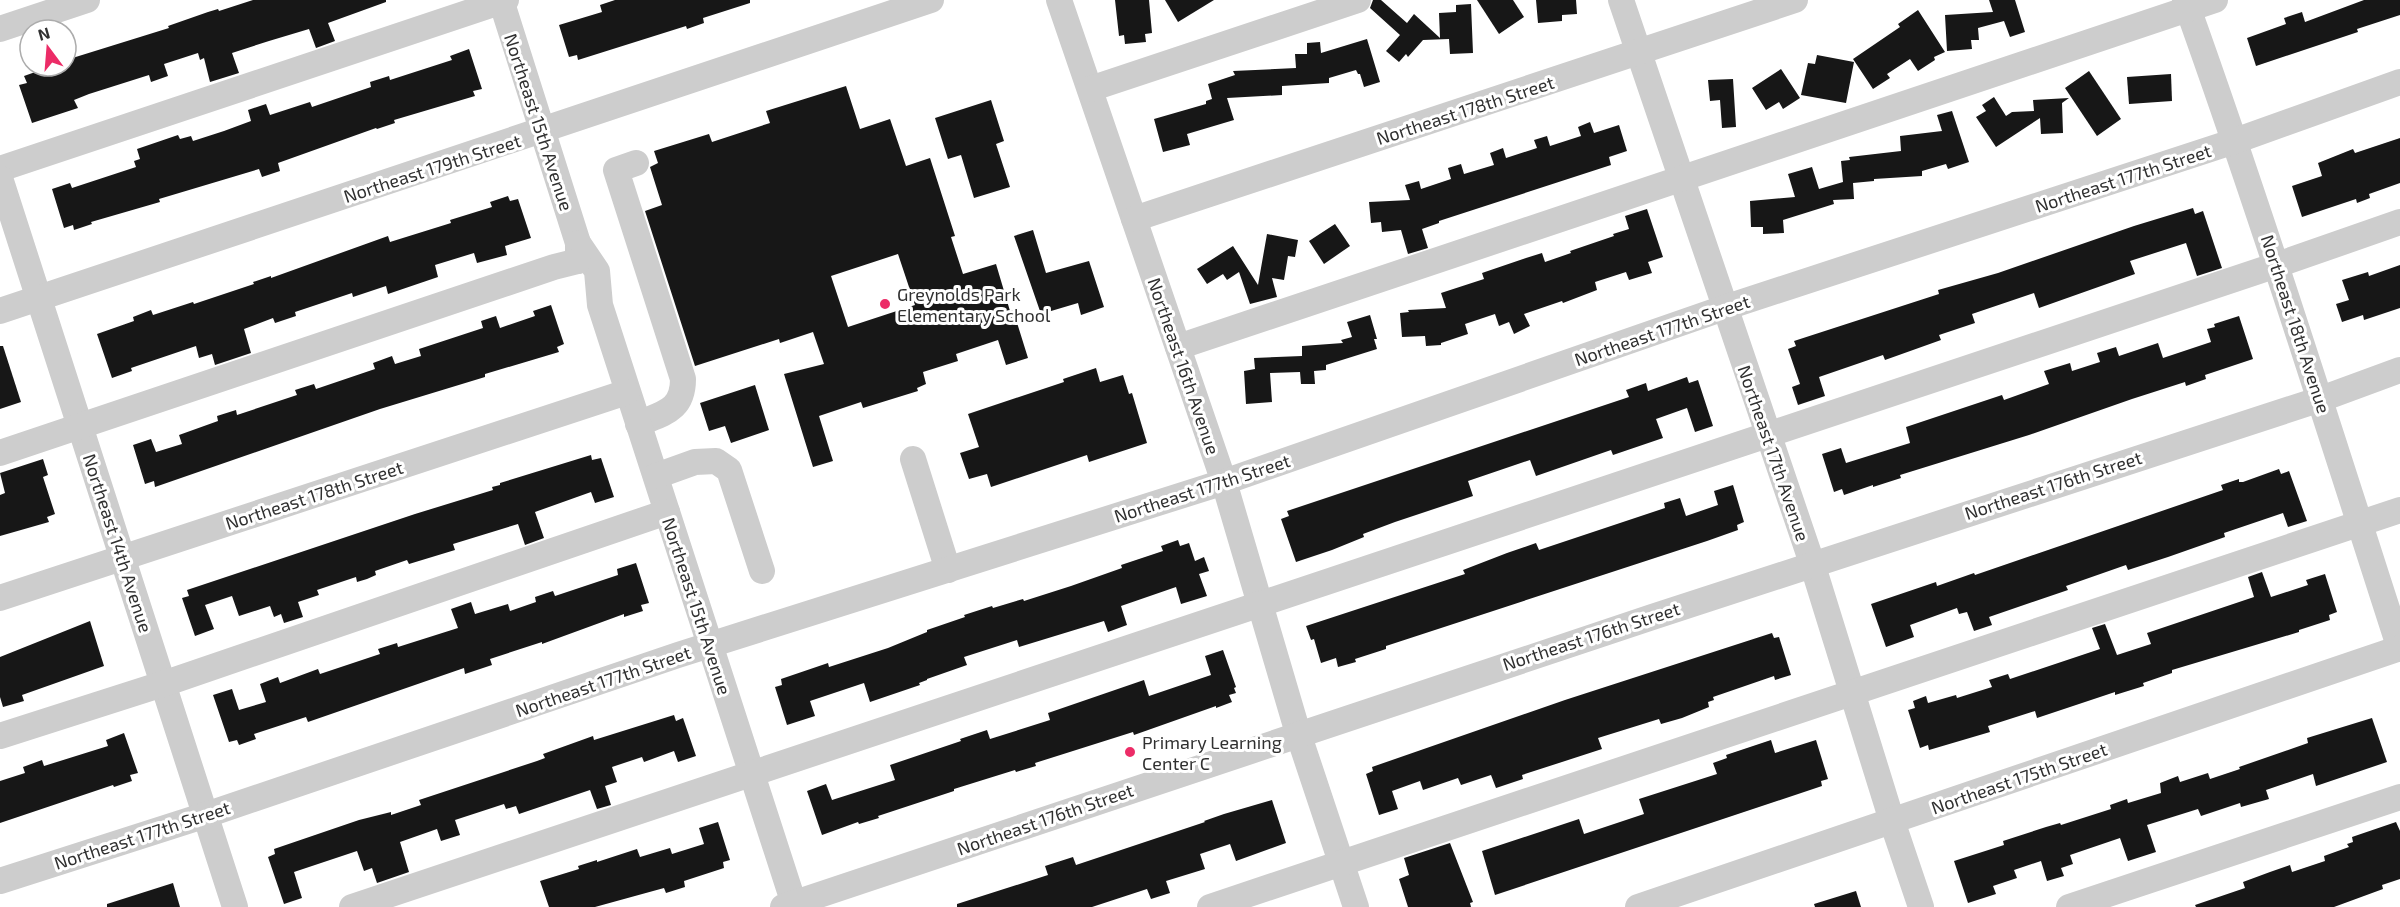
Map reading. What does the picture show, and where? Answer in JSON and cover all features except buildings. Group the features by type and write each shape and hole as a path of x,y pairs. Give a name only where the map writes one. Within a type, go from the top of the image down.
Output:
{"street":[{"path":"0,29 87,0"},
{"path":"0,169 503,0"},
{"name":"Northeast 15th Avenue","path":"503,0 578,252 579,277 587,293 600,305 751,775 790,906"},
{"name":"Northeast 179th Street","path":"0,311 931,0"},
{"name":"Northeast 16th Avenue","path":"1059,0 1224,482 1298,733 1356,907"},
{"path":"1090,89 1358,0"},
{"name":"Northeast 17th Avenue","path":"1621,0 1812,563 1921,907"},
{"name":"Northeast 178th Street","path":"1134,219 1795,0"},
{"path":"1178,347 2187,5 2215,0"},
{"name":"Northeast 18th Avenue","path":"2187,5 2277,265 2400,649"},
{"name":"Northeast 177th Street","path":"0,881 206,815 709,646 1224,482 1724,308 2235,141 2400,82"},
{"path":"636,163 616,170 683,386 683,393 674,407 638,424"},
{"name":"Northeast 14th Avenue","path":"0,178 235,907"},
{"path":"352,907 2400,222"},
{"path":"0,453 554,267 578,252"},
{"name":"Northeast 176th Street","path":"790,906 1298,733 1812,563 2321,399 2400,370"},
{"name":"Northeast 178th Street","path":"0,598 627,392"},
{"path":"913,459 948,570"},
{"path":"656,476 695,462 716,461 729,470 762,571"},
{"path":"1209,907 2400,510"},
{"path":"0,736 667,512"},
{"name":"Northeast 175th Street","path":"1638,907 2400,649"},
{"path":"2069,907 2400,797"}],"place":[{"name":"Greynolds Park Elementary School","path":"885,304"},
{"name":"Primary Learning Center C","path":"1130,752"}]}
